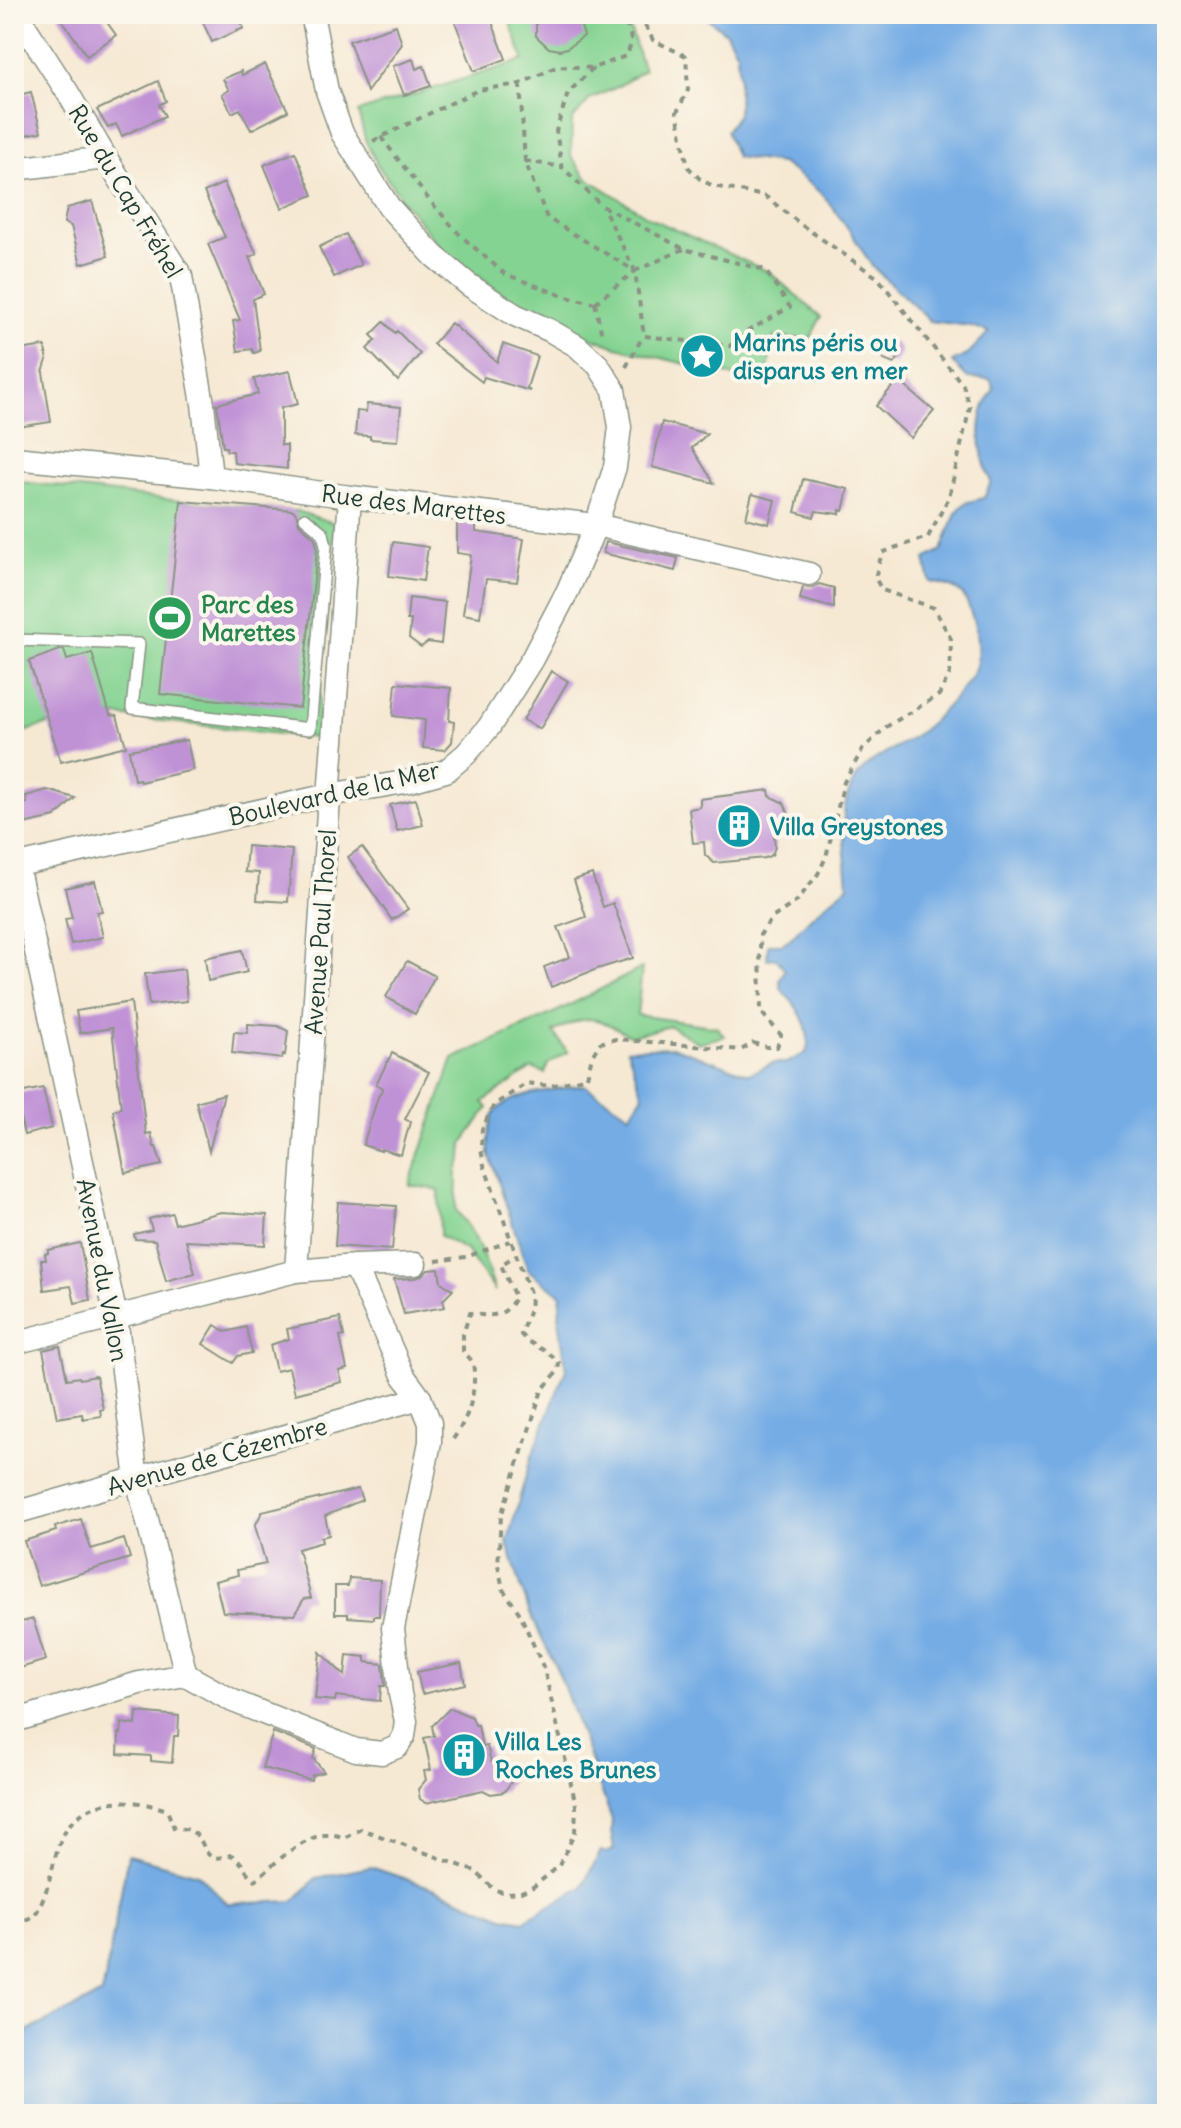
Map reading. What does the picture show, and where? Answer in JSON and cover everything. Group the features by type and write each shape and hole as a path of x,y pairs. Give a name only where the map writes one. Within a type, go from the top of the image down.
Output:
{"street":[{"name":"Rue du Cap Fréhel","path":"17,14 181,276 203,404 211,477"},
{"name":"Boulevard de la Mer","path":"16,866 446,771 466,754 489,727 532,659 568,590 596,525 615,467 620,427 614,390 598,365 577,346 515,315 469,285 434,256 389,207 342,133 327,91 312,14"},
{"path":"14,169 106,158"},
{"name":"Rue des Marettes","path":"14,458 211,477 350,497 596,525 809,574"},
{"name":"Avenue Paul Thorel","path":"296,1271 350,497"},
{"name":"Avenue du Vallon","path":"16,866 116,1317 137,1479 186,1675"},
{"path":"14,1343 296,1271 415,1264"},
{"path":"14,1721 139,1683 186,1675 233,1701 356,1750 382,1753 397,1747 404,1736 406,1721 393,1628 430,1442 430,1423 420,1398 403,1375 355,1266"},
{"name":"Avenue de Cézembre","path":"14,1513 420,1398"}],"lane":[{"path":"14,640 139,644 132,708 310,729 326,546 323,533 305,518"}],"path":[{"path":"353,151 478,90 520,84 558,66 593,68 626,56 631,48 631,34 624,20 614,14"},
{"path":"14,1924 32,1917 40,1906 48,1887 55,1853 75,1817 110,1801 149,1804 167,1810 174,1828 188,1829 202,1840 204,1852 211,1858 231,1855 240,1860 255,1880 315,1836 334,1833 344,1838 361,1829 475,1871 495,1890 521,1892 533,1887 559,1866 575,1832 576,1805 544,1669 520,1614 503,1589 498,1565 501,1516 542,1390 558,1371 559,1363 552,1353 529,1343 521,1335 532,1307 530,1293 481,1149 482,1129 494,1105 527,1083 551,1086 587,1077 592,1056 600,1043 616,1039 741,1050 753,1043 777,1047 781,1035 761,1012 760,935 772,918 797,901 818,874 826,857 844,782 863,749 886,727 939,695 950,673 951,639 934,608 882,590 875,578 882,553 928,537 949,497 970,407 963,385 878,278 765,196 713,186 688,167 677,112 688,90 686,56 653,40 639,14"},
{"path":"562,167 556,131 568,93 593,68"},
{"path":"520,84 525,161 547,218 635,271"},
{"path":"381,137 461,236 505,274 566,297 595,303 635,271 684,249"},
{"path":"525,161 562,167 602,206 684,249 765,270 790,307 748,331 730,346 644,336"},
{"path":"602,206 635,271 644,336 614,390"},
{"path":"415,1264 466,1257 510,1241"},
{"path":"448,1445 466,1421 471,1406 473,1362 463,1351 463,1334 470,1313 488,1317 504,1313 511,1305 515,1297 501,1265 516,1255"}],"green space":[{"path":"522,14 607,14 628,22 644,70 590,99 572,120 571,156 587,178 652,219 769,272 821,317 810,339 773,337 766,384 617,347 539,318 444,252 378,166 366,142 358,112 524,60 510,22"},
{"name":"Parc des Marettes","path":"14,481 297,511 334,523 316,738 82,714 14,735"},
{"path":"642,968 637,1015 717,1027 724,1036 699,1043 670,1026 631,1036 600,1021 584,1019 553,1032 568,1052 548,1064 545,1073 532,1068 483,1102 488,1108 463,1143 457,1171 456,1210 475,1239 495,1291 466,1250 440,1236 439,1190 409,1185 453,1059"}],"water":[{"path":"702,14 1167,14 1167,2114 14,2114 14,2025 24,2033 102,1994 128,1855 198,1874 228,1904 294,1901 316,1878 371,1867 503,1917 523,1921 582,1887 601,1851 607,1853 614,1849 612,1820 560,1676 529,1611 507,1543 530,1461 566,1369 559,1319 561,1295 528,1270 489,1153 491,1123 501,1107 522,1096 584,1085 630,1115 643,1095 627,1049 674,1047 749,1074 773,1063 787,1063 806,1053 808,1041 804,1021 781,989 780,980 785,970 776,958 767,959 768,944 781,944 790,939 848,886 844,817 856,778 876,759 923,730 950,703 973,673 977,662 977,644 968,604 956,590 930,582 925,559 942,550 956,513 965,503 984,498 991,482 983,459 980,434 983,411 994,389 990,379 968,378 952,362 967,355 989,332 971,326 930,321 872,266 823,195 781,163 736,157 726,131 738,114 737,53 726,33"}],"building":[{"path":"58,14 101,14 116,35 87,56"},
{"path":"199,14 234,14 244,28 212,42"},
{"path":"452,14 489,14 506,59 474,71"},
{"path":"539,14 577,14 584,36 567,48 549,48 536,36"},
{"path":"396,25 402,44 367,92 349,41"},
{"path":"413,59 416,69 424,66 431,86 404,95 393,66"},
{"path":"265,64 288,111 251,130 240,109 232,113 222,94 229,90 223,79 241,71 242,75"},
{"path":"158,81 166,101 159,105 165,116 122,136 116,124 108,128 97,110"},
{"path":"31,92 41,132 14,137 14,96"},
{"path":"295,152 313,195 282,208 264,165"},
{"path":"224,183 257,254 249,257 264,294 253,299 260,351 254,353 252,349 238,351 233,321 240,320 208,244 225,237 204,192"},
{"path":"92,201 108,256 81,264 71,226 64,223 67,208"},
{"path":"346,234 361,265 334,277 319,247"},
{"path":"384,322 420,354 398,381 367,349 376,340 371,335"},
{"path":"451,323 497,362 503,344 537,356 527,388 530,391 484,377 482,382 433,344"},
{"path":"893,342 901,351 894,364 884,360 880,351 884,344"},
{"path":"45,346 47,360 43,372 51,422 17,427 14,351"},
{"path":"290,371 298,404 281,408 281,445 287,445 287,469 234,463 233,451 223,447 217,404 258,394 254,379"},
{"path":"898,380 934,411 911,438 876,406"},
{"path":"367,404 401,407 398,441 355,435 357,411 366,412"},
{"path":"662,422 707,434 692,448 714,483 652,467"},
{"path":"803,479 848,489 843,511 840,510 840,514 816,511 814,517 795,512"},
{"path":"752,494 775,500 769,524 746,518"},
{"path":"181,501 293,510 299,524 315,538 317,547 300,708 160,694"},
{"path":"457,523 476,525 476,532 524,539 517,582 486,579 480,617 463,614 471,555 457,553"},
{"path":"393,542 428,547 423,581 389,576"},
{"path":"606,542 678,558 675,571 603,553"},
{"path":"819,584 834,588 834,608 800,599 803,587 812,588"},
{"path":"409,598 445,602 441,644 428,642 421,647 409,638"},
{"path":"64,650 67,660 92,653 110,715 117,716 126,746 61,762 29,661"},
{"path":"551,671 568,681 540,729 523,720"},
{"path":"396,683 451,688 449,721 454,722 452,742 445,750 423,748 425,720 393,716"},
{"path":"187,740 193,770 140,782 139,779 134,780 129,750"},
{"path":"47,790 75,798 55,817 23,824 18,805 27,803 26,796"},
{"name":"Villa Greystones","path":"769,790 770,796 784,803 789,815 785,827 774,835 772,855 714,863 705,855 704,842 693,843 689,809 700,807 700,799"},
{"path":"416,799 423,825 397,831 390,805"},
{"path":"247,846 292,850 288,902 257,900 259,873 245,872"},
{"path":"362,847 408,909 392,920 348,857"},
{"path":"592,874 603,907 613,903 633,958 551,987 544,967 570,957 558,927 586,917 574,880"},
{"path":"95,881 102,911 97,912 103,937 71,944 65,919 72,918 65,888"},
{"path":"242,950 247,972 208,981 205,958"},
{"path":"407,961 435,976 415,1014 386,997"},
{"path":"184,969 187,1001 149,1005 145,974"},
{"path":"131,1002 146,1134 151,1133 162,1165 125,1173 113,1110 121,1108 112,1028 80,1033 76,1011"},
{"path":"248,1024 278,1026 288,1031 282,1059 232,1053 234,1032 248,1033"},
{"path":"392,1053 429,1072 405,1119 410,1122 401,1155 363,1145 383,1088 376,1084"},
{"path":"43,1088 52,1128 24,1135 15,1094"},
{"path":"224,1094 209,1151 196,1102"},
{"path":"338,1202 396,1206 392,1250 335,1246"},
{"path":"221,1212 267,1215 265,1245 186,1241 195,1273 166,1281 155,1240 135,1239 134,1234 152,1230 149,1219 172,1213 175,1224"},
{"path":"80,1243 90,1300 75,1303 71,1286 44,1290 41,1260 46,1260 48,1250"},
{"path":"439,1269 441,1282 453,1290 443,1300 445,1307 404,1314 394,1279 416,1278 428,1270"},
{"path":"340,1318 344,1336 340,1337 347,1369 339,1371 342,1382 295,1394 289,1368 276,1371 270,1345 289,1339 287,1329"},
{"path":"215,1325 226,1332 246,1327 252,1353 238,1356 233,1363 203,1344"},
{"path":"60,1346 67,1379 96,1376 103,1409 100,1410 101,1416 83,1419 82,1414 57,1418 43,1350"},
{"path":"358,1489 362,1500 325,1516 329,1535 321,1537 322,1542 298,1549 311,1598 304,1599 294,1615 223,1612 215,1581 238,1575 237,1570 266,1564 255,1526 262,1512"},
{"path":"81,1519 91,1549 124,1539 130,1558 39,1586 24,1541"},
{"path":"349,1578 380,1580 379,1616 374,1616 374,1619 335,1614 335,1586 348,1586"},
{"path":"33,1619 46,1660 14,1670 14,1624"},
{"path":"320,1652 345,1676 347,1655 366,1657 366,1662 383,1664 385,1686 381,1686 380,1701 336,1696 335,1701 315,1699"},
{"path":"461,1663 465,1684 422,1694 417,1672"},
{"name":"Villa Les Roches Brunes","path":"450,1708 472,1717 478,1725 482,1747 487,1746 491,1762 508,1769 511,1782 504,1792 491,1794 483,1790 426,1803 420,1799 418,1789 426,1780 424,1771 431,1770 424,1738 434,1736 432,1726"},
{"path":"137,1712 179,1716 172,1763 151,1761 151,1756 118,1754 122,1723 136,1725"},
{"path":"273,1732 316,1749 313,1758 324,1772 312,1775 311,1780 262,1768"}],"place":[{"name":"Marins péris ou disparus en mer","path":"702,356"},
{"name":"Parc des Marettes","path":"170,618"},
{"name":"Villa Greystones","path":"739,826"},
{"name":"Villa Les Roches Brunes","path":"464,1755"}]}
